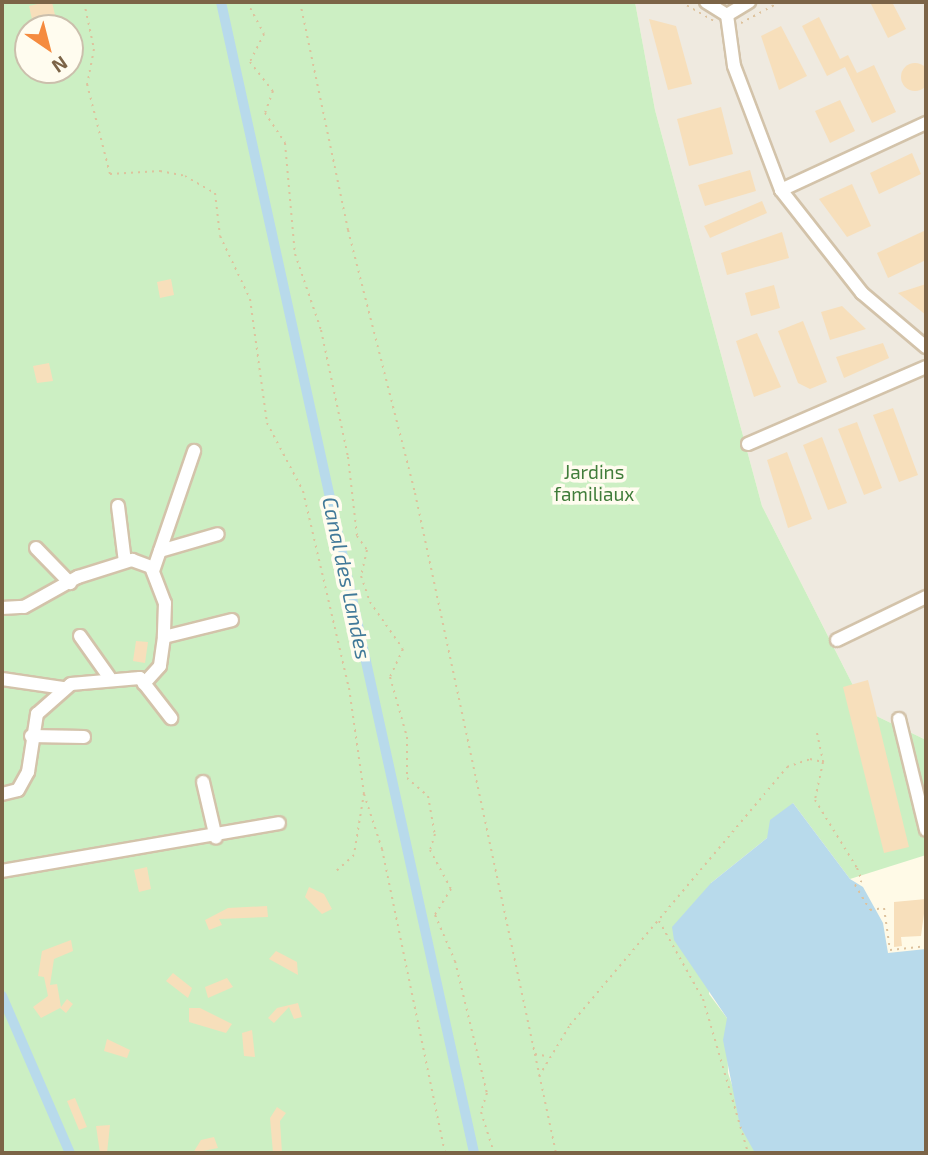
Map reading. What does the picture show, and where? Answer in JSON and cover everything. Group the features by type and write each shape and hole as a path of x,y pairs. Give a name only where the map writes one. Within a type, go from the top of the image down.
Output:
{"street":[{"path":"706,2 727,15"},
{"path":"727,15 749,2"},
{"path":"727,15 734,66 781,190 862,293 926,347"},
{"path":"781,190 926,123"},
{"path":"748,444 926,367"},
{"path":"144,684 160,666 164,637 165,603 153,571 194,451"},
{"path":"118,506 125,562"},
{"path":"160,551 218,534"},
{"path":"36,548 70,583"},
{"path":"2,608 24,607 70,583 125,562 153,571"},
{"path":"837,640 926,597"},
{"path":"164,637 232,620"},
{"path":"80,636 109,677"},
{"path":"2,680 64,688 109,677 144,684 171,718"},
{"path":"2,793 18,790 23,781 37,714 64,688"},
{"path":"899,719 926,830"},
{"path":"31,736 84,737"},
{"path":"203,782 216,838"},
{"path":"2,871 122,846 216,838 279,823"}],"path":[{"path":"84,2 94,49 87,84 110,174 185,176 204,184 220,204 220,236 250,299 267,423 303,491 349,688 364,793 388,874 445,1153"},
{"path":"247,2 264,34 250,62 273,91 265,113 285,143 295,254 321,330 348,457 357,536 367,550 361,576 370,602 403,649 390,677 406,735 407,778 428,796 435,834 430,850 452,891 435,915 455,961 487,1093 481,1112 494,1153"},
{"path":"300,2 348,230 415,493 556,1153"},
{"path":"817,733 823,762 815,800 861,879 855,885 870,910 876,906 884,908 890,950 926,946"},
{"path":"539,1077 547,1057 787,767 810,759 823,762"},
{"path":"335,872 354,855 364,793"},
{"path":"659,921 703,999 748,1153"},
{"path":"534,1054 547,1057"}],"shaded area":[{"path":"635,2 926,2 926,740 866,711 762,506 655,110"}],"green space":[{"name":"Jardins familiaux","path":"2,2 635,2 655,110 762,506 866,711 926,740 926,855 850,879 793,803 767,838 711,883 709,994 727,1018 728,1073 755,1153 2,1153"}],"water":[{"path":"793,803 850,879 863,887 883,923 888,953 926,949 926,1153 755,1153 740,1126 723,1040 727,1018 674,940 672,927 711,883 767,838 770,820"}],"building":[{"path":"52,2 55,14 31,14 29,6"},
{"path":"870,2 892,2 906,29 888,38"},
{"path":"819,17 840,59 848,55 857,73 874,65 896,112 872,123 845,67 827,76 802,26"},
{"path":"649,19 676,26 692,84 668,90"},
{"path":"781,26 807,76 779,90 761,36"},
{"path":"915,63 925,67 929,77 925,87 915,91 905,87 901,77 905,67"},
{"path":"840,100 855,131 830,143 815,111"},
{"path":"721,107 733,154 689,166 677,119"},
{"path":"912,153 921,174 879,194 870,173"},
{"path":"750,170 756,191 705,206 698,185"},
{"path":"852,184 871,226 847,237 819,199"},
{"path":"762,201 767,213 710,238 704,226"},
{"path":"926,230 926,260 888,278 877,253"},
{"path":"782,232 789,258 727,275 721,253"},
{"path":"171,279 174,295 160,298 157,282"},
{"path":"926,284 926,315 898,293"},
{"path":"774,285 780,308 751,316 745,293"},
{"path":"842,306 866,329 830,340 821,312"},
{"path":"803,321 827,382 810,389 798,383 778,331"},
{"path":"757,333 781,387 754,397 736,341"},
{"path":"883,343 889,358 844,378 836,357"},
{"path":"49,363 53,381 37,383 33,366"},
{"path":"893,408 918,475 899,482 873,415"},
{"path":"857,422 882,488 864,495 838,429"},
{"path":"822,437 847,503 828,510 803,445"},
{"path":"787,452 812,519 788,528 767,460"},
{"path":"136,641 148,642 145,663 133,661"},
{"path":"868,680 909,847 884,853 843,687"},
{"path":"147,867 151,889 139,892 134,870"},
{"path":"309,887 324,894 332,909 322,914 305,897"},
{"path":"926,899 921,936 901,937 902,946 894,947 894,902"},
{"path":"267,906 268,917 219,919 222,925 209,930 205,920 228,908"},
{"path":"71,940 73,951 54,959 50,985 57,984 61,1007 67,999 73,1004 66,1013 60,1008 41,1018 33,1007 48,996 44,977 38,976 42,951"},
{"path":"276,951 297,962 298,975 269,959"},
{"path":"173,973 192,988 188,998 166,981"},
{"path":"227,978 233,987 208,998 205,987"},
{"path":"298,1003 302,1017 294,1019 289,1007 274,1023 268,1018 277,1008"},
{"path":"189,1008 200,1008 232,1024 226,1033 189,1022"},
{"path":"252,1030 255,1057 244,1056 242,1033"},
{"path":"107,1039 130,1050 127,1058 104,1051"},
{"path":"75,1098 87,1127 79,1130 67,1101"},
{"path":"277,1107 286,1113 280,1121 282,1153 273,1153 270,1118"},
{"path":"110,1125 107,1153 100,1153 96,1126"},
{"path":"214,1137 218,1148 193,1153 201,1140"}],"waterway":[{"name":"Canal des Landes","path":"221,2 474,1153"},
{"path":"2,996 70,1153"}]}
